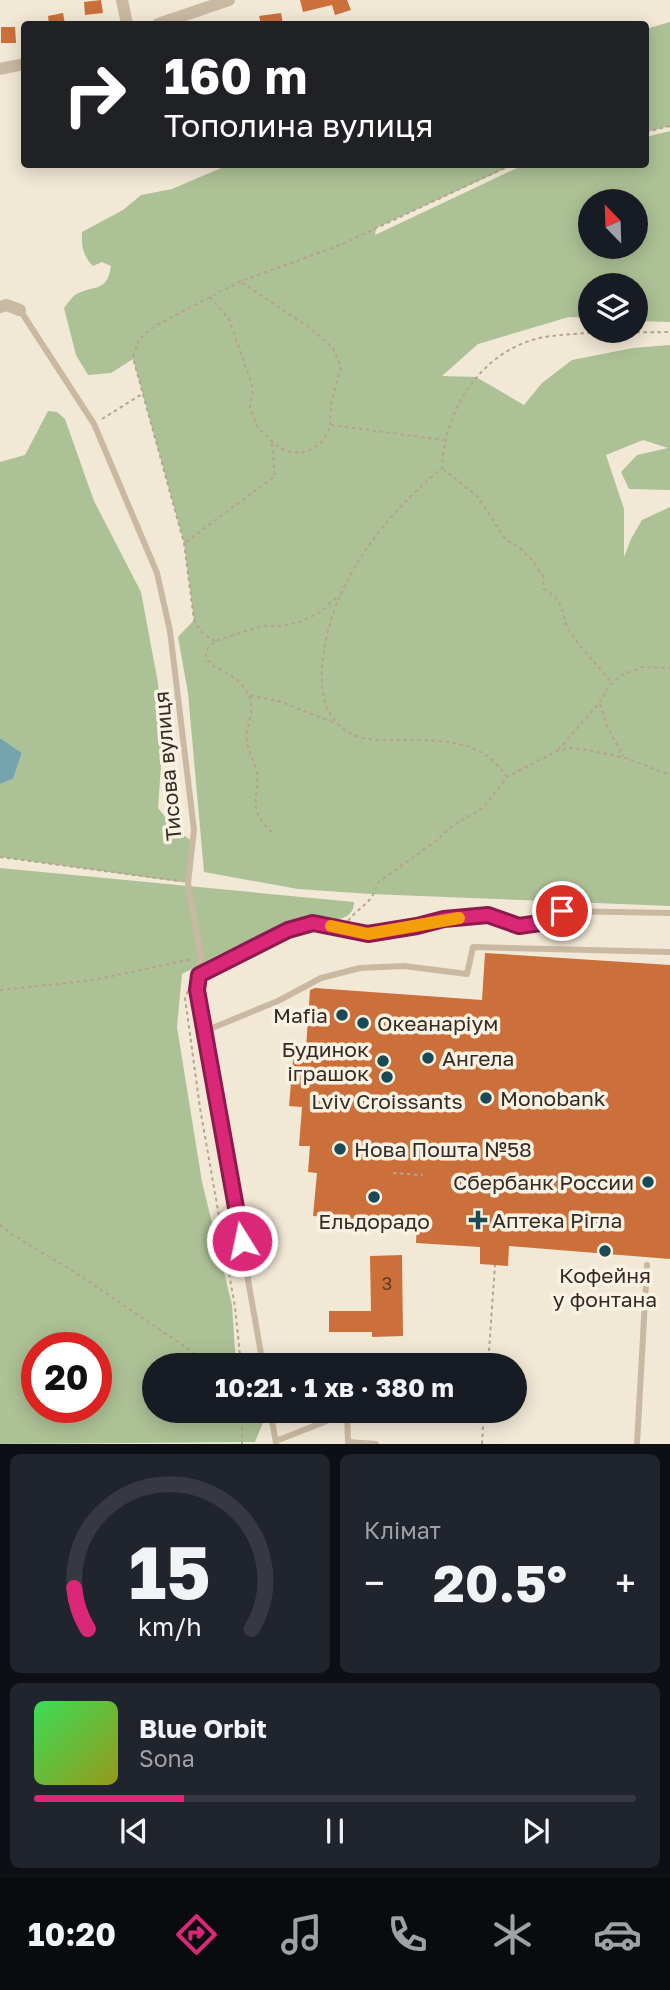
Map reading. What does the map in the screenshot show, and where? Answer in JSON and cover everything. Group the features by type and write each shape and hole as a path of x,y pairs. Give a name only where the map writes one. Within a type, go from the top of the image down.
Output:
{"street":[{"path":"122,0 126,21"},
{"path":"167,21 229,0"},
{"path":"0,69 21,65"},
{"path":"0,307 6,305 20,310"}],"lane":[{"name":"Тисова вулиця","path":"20,310 94,424 157,573 170,631 194,830 188,883 201,958 197,990 261,1353"},
{"path":"199,975 288,930 313,923 368,934 444,919 488,915 519,926 540,923 562,911 670,913"},
{"path":"205,1031 278,1001 321,978 360,968 404,967 467,974 473,947 670,952"},
{"path":"637,1444 647,1265"},
{"path":"272,1423 276,1443 347,1413 348,1442 376,1444"}],"path":[{"path":"649,131 670,126"},
{"path":"215,642 202,633 194,620 184,543 133,358 139,339 155,326 241,281 338,246 504,168"},
{"path":"210,297 229,319 253,388 250,407 254,421 263,434 286,451 306,452 323,441 331,425 331,404 341,367 333,348 310,328 241,281"},
{"path":"272,832 260,818 255,803 258,781 247,740 251,714 249,696 234,677 210,664 208,652 215,642 262,626 283,626 303,621 328,607 342,591 369,545 385,524 442,468 445,440 453,415 469,386 492,362 520,345 551,335 670,331"},
{"path":"94,424 143,393"},
{"path":"331,425 445,440"},
{"path":"184,543 275,476 272,441"},
{"path":"442,468 478,497 506,540 519,547 533,561 543,576 544,589 553,594 561,605 570,632 612,683"},
{"path":"338,724 325,704 322,673 326,639 342,591"},
{"path":"558,751 599,703 612,683 624,674 651,666 670,668"},
{"path":"249,696 279,701 338,724 354,735 367,739 442,740 468,745 490,758 507,777"},
{"path":"599,703 612,737 625,758"},
{"path":"343,928 355,912 374,896 377,883 436,841 452,826 483,808 507,777 558,751 571,748 625,758 670,775"},
{"path":"0,858 188,883"},
{"path":"0,990 93,981 201,958"},
{"path":"189,988 185,998 200,1108 235,1307 240,1353"},
{"path":"393,1174 422,1175"},
{"path":"0,1225 194,1353"},
{"path":"489,1353 495,1265"},
{"path":"242,1423 242,1444"},
{"path":"482,1444 483,1423"}],"green space":[{"path":"670,22 670,126 649,131 649,28"},
{"path":"670,131 670,322 648,321 648,273 578,273 578,317 569,317 478,344 442,376 476,377 524,405 542,383 572,360 633,348 670,345 670,490 629,489 621,472 637,455 668,448 643,440 606,455 624,509 624,557 642,520 670,507 670,906 298,889 204,872 188,693 178,637 194,620 184,543 133,359 111,373 88,375 76,355 64,308 75,295 103,285 111,266 102,262 93,266 87,259 83,250 82,232 123,210 141,195 172,189 221,168 506,168 376,228 375,235 517,168 649,168 649,136"},
{"path":"48,411 57,412 65,419 94,501 141,592 158,683 163,737 158,808 174,828 193,842 188,883 0,857 0,784 13,779 22,753 0,738 0,462 25,455"},
{"path":"0,868 354,902 352,910 342,918 304,921 272,931 182,974 177,1027 202,1182 232,1305 235,1353 142,1353 142,1423 263,1423 255,1442 0,1444"}],"water":[{"path":"0,738 22,753 13,779 0,784"}],"building":[{"path":"101,0 103,13 85,15 84,2"},
{"path":"300,0 347,0 351,10 335,15 332,5 303,12"},
{"path":"63,13 64,21 49,21 48,16"},
{"path":"281,13 282,21 260,21 259,16"},
{"path":"1,27 15,27 16,43 1,43"},
{"path":"485,953 670,965 670,1259 509,1246 508,1266 480,1264 480,1247 416,1243 417,1223 313,1216 317,1173 308,1172 310,1146 299,1146 302,1107 289,1106 294,1048 306,1048 310,990 315,988 482,1000"},
{"path":"402,1255 403,1336 372,1337 372,1332 329,1332 329,1311 371,1311 370,1256"}],"slow traffic":[{"path":"331,926 368,934 459,918"}],"place":[{"name":"Mafia","path":"342,1015"},
{"name":"Океанаріум","path":"363,1023"},
{"name":"Ангела","path":"428,1058"},
{"name":"Будинок іграшок","path":"383,1061"},
{"name":"Lviv Croissants","path":"387,1077"},
{"name":"Monobank","path":"486,1098"},
{"name":"Нова Пошта №58","path":"340,1149"},
{"name":"Сбербанк России","path":"648,1182"},
{"name":"Ельдорадо","path":"374,1197"},
{"name":"Аптека Рігла","path":"478,1220"},
{"name":"Кофейня у фонтана","path":"605,1251"}],"route":[{"path":"242,1241 197,990 199,975 288,930 313,923 368,934 444,919 488,915 519,926 540,923 562,911"}]}
